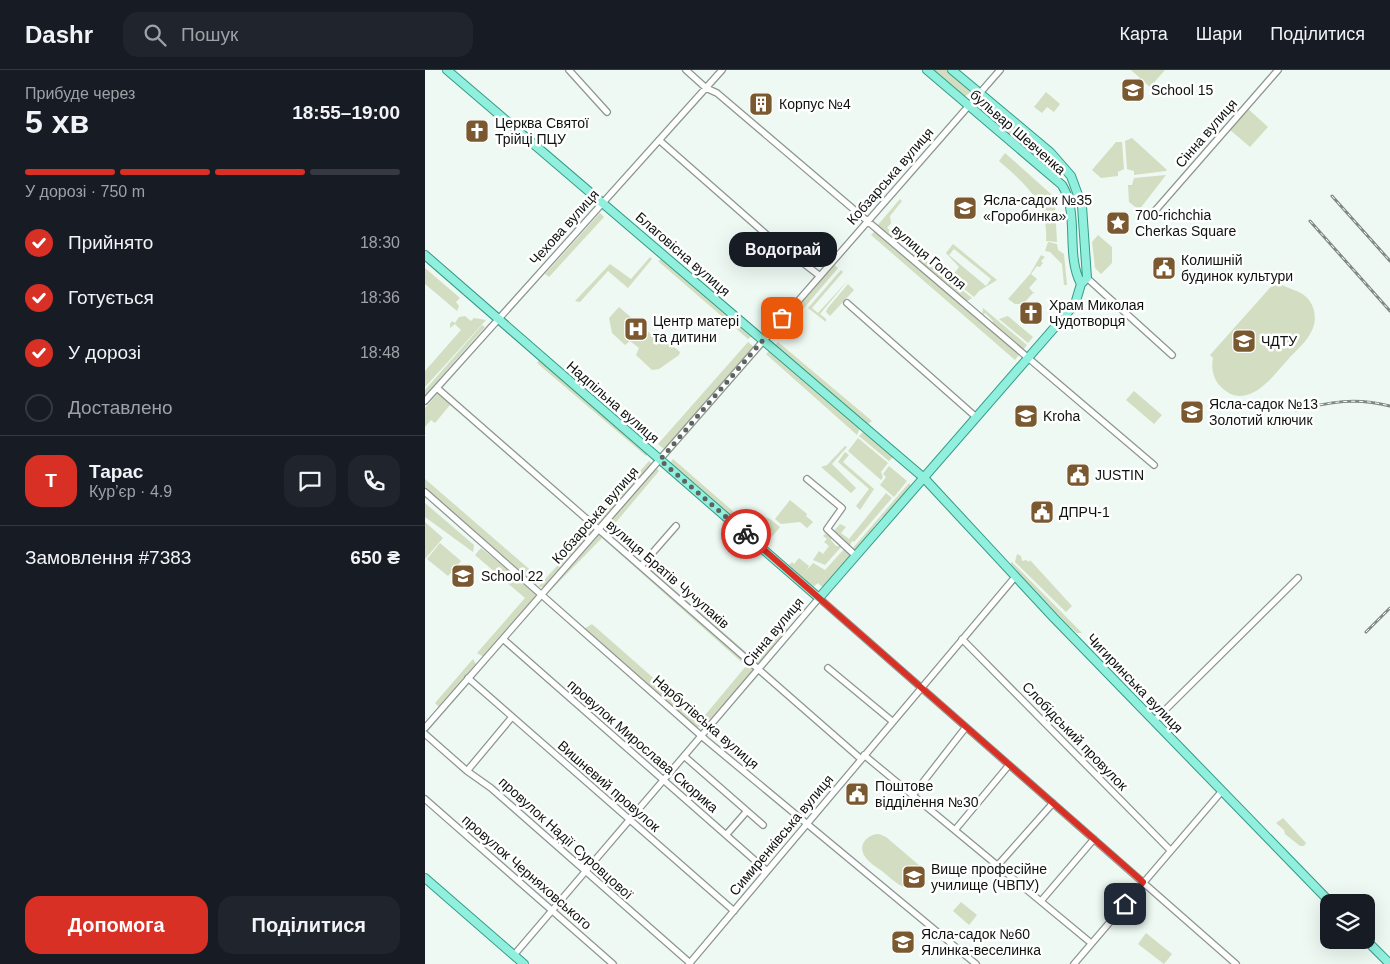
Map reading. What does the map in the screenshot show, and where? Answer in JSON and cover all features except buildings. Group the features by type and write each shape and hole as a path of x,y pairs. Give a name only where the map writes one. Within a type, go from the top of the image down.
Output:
{"main road":[{"name":"Благовісна вулиця","path":"447,70 924,478"},
{"name":"бульвар Шевченка","path":"927,70 1062,185 1069,204 1075,272 1084,281"},
{"name":"бульвар Шевченка","path":"952,70 1050,152 1071,176 1081,201 1084,281"},
{"path":"1062,185 1071,176"},
{"name":"Надпільна вулиця","path":"425,255 819,598"},
{"name":"Сінна вулиця","path":"819,598 1075,304 1084,281"},
{"name":"Чигиринська вулиця","path":"924,478 1015,577 1322,894"},
{"path":"425,878 524,964"},
{"path":"1375,949 1390,964"}],"street":[{"path":"569,70 607,112"},
{"name":"вулиця Гоголя","path":"686,70 706,88 717,93 1154,465"},
{"name":"Чехова вулиця","path":"425,401 722,70"},
{"name":"Кобзарська вулиця","path":"425,728 1000,70"},
{"name":"Сінна вулиця","path":"1154,212 1278,70"},
{"path":"659,140 767,235 820,276"},
{"path":"1084,281 1172,355"},
{"path":"847,302 976,417"},
{"name":"вулиця Братів Чучупаків","path":"437,388 758,669 1091,943"},
{"path":"807,479 842,508 827,529 856,556"},
{"name":"Нарбутівська вулиця","path":"425,492 701,735 976,964"},
{"path":"641,566 676,526"},
{"name":"Симиренківська вулиця","path":"689,964 1015,577"},
{"path":"1154,721 1298,578"},
{"name":"Сінна вулиця","path":"514,955 819,598"},
{"name":"Надпільна вулиця","path":"819,598 1236,964"},
{"name":"провулок Мирослава Скорика","path":"503,639 767,871"},
{"name":"Слобідський провулок","path":"962,639 1170,850"},
{"path":"828,668 892,721"},
{"name":"Вишневий провулок","path":"469,678 734,911"},
{"path":"467,771 512,716"},
{"path":"913,795 966,727"},
{"name":"провулок Надії Суровцової","path":"425,734 467,771 491,788 689,964"},
{"path":"684,756 763,825"},
{"path":"955,830 1009,765"},
{"path":"1074,964 1222,791"},
{"name":"провулок Черняховського","path":"425,799 613,964"},
{"path":"998,865 1053,803"},
{"path":"726,836 747,811"},
{"path":"1041,901 1094,839"}],"green space":[{"path":"932,70 948,70 969,88 971,92 964,97"},
{"path":"1131,70 1165,70 1150,87"},
{"path":"1046,92 1060,104 1054,112 1047,107 1042,113 1034,107"},
{"path":"982,102 985,102 1051,158 1052,163 1046,167 978,108"},
{"path":"1247,108 1268,127 1250,147 1229,129"},
{"path":"1132,138 1167,170 1134,175 1134,171 1127,169 1125,141"},
{"path":"1116,142 1122,142 1124,169 1118,172 1118,176 1101,178 1092,170"},
{"path":"1005,153 1051,194 1055,206 1057,242 1046,241 1044,216 1039,205 1026,186 999,161"},
{"path":"1166,175 1139,210 1129,202 1128,185 1132,185 1134,178"},
{"path":"900,199 902,201 890,216 891,223 887,228 900,238 896,243 877,226"},
{"path":"600,213 604,217 549,277 545,274"},
{"path":"875,231 1019,355 1015,360 871,235"},
{"path":"1098,235 1112,247 1112,263 1101,274 1095,268 1092,242"},
{"path":"1048,242 1057,244 1058,250 1064,254 1067,285 1064,285 1062,264 1050,252 1045,251"},
{"path":"953,244 997,280 979,291 974,297 951,278 959,267 946,253","holes":["954,249 991,279 986,286 949,255"]},
{"path":"914,251 972,298 966,302 910,255"},
{"path":"1041,255 1045,257 1041,261 1043,263 1040,267 1037,266 1031,274 1037,279 1029,288 1035,294 1033,293 1023,304 1015,304 1008,299 1030,274"},
{"path":"650,257 652,259 628,288 608,271 580,302 575,301 610,264 631,279"},
{"path":"662,259 752,336 748,339 658,261"},
{"path":"833,264 838,268 793,321 787,316"},
{"path":"425,268 460,298 456,302 459,306 457,311 425,284"},
{"path":"841,270 843,272 812,308 818,313 850,278 820,314 826,319 826,322 808,308"},
{"path":"1276,281 1301,293 1309,300 1314,313 1315,322 1313,328 1303,344 1259,389 1250,394 1240,396 1230,394 1216,380 1212,369 1213,358 1210,355"},
{"path":"848,284 854,290 830,316 826,312 827,309"},
{"path":"619,307 661,343 665,340 680,352 679,355 659,369 652,370 636,355 639,348 630,341 625,345 612,333 609,318"},
{"path":"983,308 1027,345 1023,350 991,324 993,321 985,313 982,316"},
{"path":"465,316 471,321 474,318 486,320 425,387 425,371 461,330 455,324 450,328 450,324 452,321 455,323 459,317"},
{"path":"1008,316 1033,337 1028,343 999,319"},
{"path":"482,325 485,327 425,395 425,390"},
{"path":"748,342 754,347 665,450 658,444"},
{"path":"778,342 872,421 867,425 775,345"},
{"path":"770,350 860,428 857,435 766,354"},
{"path":"539,360 648,454 646,456 537,363"},
{"path":"1134,391 1162,415 1154,424 1126,400"},
{"path":"438,393 457,408 457,411 450,405 435,423 431,420 425,427 425,408"},
{"path":"863,432 892,455 889,461 859,436"},
{"path":"858,438 888,463 881,472 883,477 881,480 848,451"},
{"path":"845,446 847,447 832,464 856,488 851,493 821,467 827,465"},
{"path":"845,452 849,455 843,462 874,489 860,510 856,506 869,489 838,462"},
{"path":"673,459 750,526 745,527 670,463"},
{"path":"649,461 652,464 600,523 594,523"},
{"path":"889,466 907,481 894,497 880,485 886,477 883,474"},
{"path":"656,468 659,471 606,534 604,527"},
{"path":"425,479 542,580 539,584 535,585 425,489"},
{"path":"909,483 911,486 886,515 882,517 856,550 852,549"},
{"path":"886,493 892,498 854,542 852,541 849,548 845,545 846,541 838,534 835,535 834,531 840,524 846,527 841,533 849,539"},
{"path":"790,500 807,514 806,516 813,522 807,528 800,522 781,524 775,519"},
{"path":"425,503 474,545 473,552 425,517"},
{"path":"765,517 780,527 766,544 752,532 755,528 757,529"},
{"path":"425,522 443,538 425,559"},
{"path":"592,527 593,531 544,587 538,587"},
{"path":"596,534 603,536 753,668 753,671 703,727 696,727 584,629 592,624 701,720 746,666 602,538 547,594"},
{"path":"825,534 831,535 831,540 836,546 842,546 825,565 813,560 819,551 823,554 829,546 824,542 827,539 823,536"},
{"path":"440,543 461,561 448,576 427,559"},
{"path":"481,548 533,590 536,596 484,657 477,653 525,598 475,555"},
{"path":"845,548 851,556 823,588 818,583 813,587 789,565 792,562 794,564 799,558 809,566 807,570 813,563 825,570"},
{"path":"1017,554 1021,556 1022,561 1026,560 1029,562 1030,560 1072,606 1066,612 1015,562"},
{"path":"1012,562 1082,633 1077,633 1069,626 1010,564"},
{"path":"646,565 754,659 785,625 787,629 758,664 755,665 644,568"},
{"path":"473,659 476,664 439,707 435,703"},
{"path":"1283,818 1306,843 1304,846 1300,846 1285,834 1284,830 1276,823"},
{"path":"875,834 886,837 920,866 923,878 919,885 909,889 903,887 866,858 862,851 865,840"},
{"path":"961,902 977,915 969,925 953,911"},
{"path":"1146,933 1172,954 1164,964 1138,944"}],"railway":[{"path":"1332,196 1390,261"},
{"path":"1310,221 1390,311"},
{"path":"1296,410 1354,401 1390,406"},
{"path":"1366,632 1390,608"}],"way so far":[{"path":"746,534 660,460 782,318"}],"place":[{"name":"School 15","path":"1133,90"},
{"name":"Корпус №4","path":"761,104"},
{"name":"Церква Святої Трійці ПЦУ","path":"477,131"},
{"name":"Ясла-садок №35 «Горобинка»","path":"965,208"},
{"name":"700-richchia Cherkas Square","path":"1118,223"},
{"name":"Колишній будинок культури","path":"1164,268"},
{"name":"Храм Миколая Чудотворця","path":"1031,313"},
{"name":"Водограй","path":"782,318"},
{"name":"Центр матері та дитини","path":"636,329"},
{"name":"ЧДТУ","path":"1244,341"},
{"name":"Ясла-садок №13 Золотий ключик","path":"1192,412"},
{"name":"Kroha","path":"1026,416"},
{"name":"JUSTIN","path":"1078,475"},
{"name":"ДПРЧ-1","path":"1042,512"},
{"name":"School 22","path":"463,576"},
{"name":"Поштове відділення №30","path":"857,794"},
{"name":"Вище професійне училище (ЧВПУ)","path":"914,877"},
{"name":"Ясла-садок №60 Ялинка-веселинка","path":"903,942"}],"route":[{"path":"746,534 1143,882 1125,904"}]}
